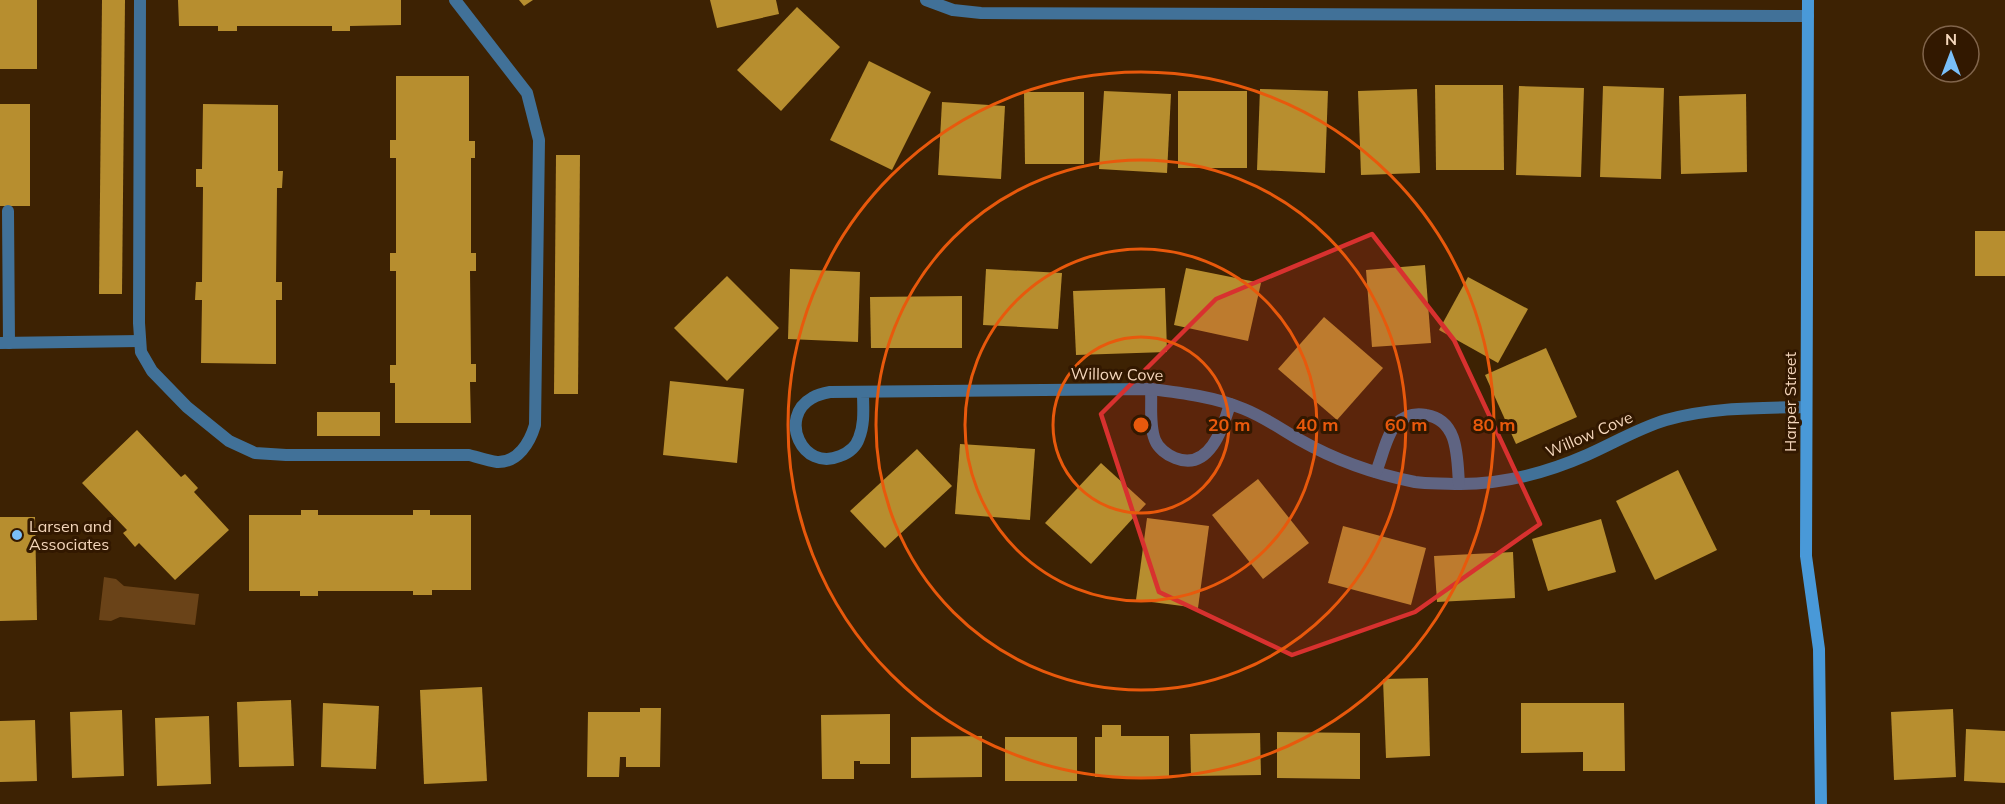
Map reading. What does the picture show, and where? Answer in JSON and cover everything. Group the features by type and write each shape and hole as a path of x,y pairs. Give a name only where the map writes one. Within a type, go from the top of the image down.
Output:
{"street":[{"path":"140,0 140,341 141,352 152,372 187,407 229,441 255,453 469,455 498,462 512,459 523,449 531,439 535,425 539,140 527,93 455,0"},
{"path":"926,0 953,10 981,13 1808,16"},
{"name":"Harper Street","path":"1808,0 1806,555 1819,649 1821,804"},
{"path":"8,211 4,343 140,341"},
{"path":"1151,389 1152,426 1155,440 1163,451 1176,459 1190,460 1204,456 1222,430 1230,404"},
{"name":"Willow Cove","path":"863,392 863,421 859,440 849,452 834,459 815,457 803,449 796,436 795,422 799,410 811,398 830,392 1151,389 1201,395 1243,408 1273,422 1300,440 1331,456 1377,472 1417,482 1459,484 1514,480 1554,469 1666,420 1723,409 1806,407"},
{"path":"1377,472 1394,426 1406,417 1420,414 1435,416 1447,425 1454,438 1459,484"}],"highlighted area":[{"path":"1372,234 1454,340 1540,524 1415,612 1292,655 1159,592 1101,414 1216,299"}],"shaded area":[{"path":"104,577 116,579 124,586 199,594 195,625 120,617 111,621 99,620"}],"building":[{"path":"0,0 37,0 37,69 0,69"},
{"path":"102,0 125,0 122,294 99,294"},
{"path":"178,0 401,0 401,25 350,26 350,31 332,31 332,26 237,26 237,31 218,31 218,26 179,26"},
{"path":"519,0 533,0 524,6"},
{"path":"710,0 776,0 779,14 717,28"},
{"path":"797,7 840,47 781,111 737,70"},
{"path":"869,61 931,92 892,170 830,140"},
{"path":"396,76 469,76 469,141 475,141 475,158 471,158 471,253 476,253 476,271 470,271 471,364 476,364 476,382 470,382 471,423 395,423 395,383 390,383 390,365 396,365 396,271 390,271 390,253 396,253 396,158 390,158 390,140 396,140"},
{"path":"1435,85 1503,85 1504,170 1436,170"},
{"path":"1519,86 1584,88 1581,177 1516,175"},
{"path":"1603,86 1664,88 1661,179 1600,177"},
{"path":"1260,89 1328,91 1325,173 1257,170"},
{"path":"1417,89 1420,173 1361,175 1358,91"},
{"path":"1104,91 1171,94 1167,173 1099,169"},
{"path":"1178,91 1247,91 1247,168 1178,168"},
{"path":"1024,92 1084,92 1084,164 1025,164"},
{"path":"1746,94 1747,172 1681,174 1679,96"},
{"path":"942,102 1005,106 1001,179 938,175"},
{"path":"0,104 30,104 30,206 0,206"},
{"path":"203,104 278,105 278,171 283,171 282,188 277,188 276,282 282,282 282,300 276,300 276,364 201,363 202,300 195,300 196,282 202,282 203,187 196,187 196,169 202,169"},
{"path":"556,155 580,155 578,394 554,394"},
{"path":"1975,231 2005,231 2005,276 1975,276"},
{"path":"1425,265 1431,343 1372,347 1366,270"},
{"path":"1186,268 1261,283 1248,341 1174,325"},
{"path":"790,269 860,272 858,342 788,339"},
{"path":"986,269 1062,273 1058,329 983,325"},
{"path":"727,276 779,328 727,381 674,328"},
{"path":"1468,277 1528,309 1498,363 1439,330"},
{"path":"1165,288 1167,352 1076,355 1073,291"},
{"path":"962,296 962,348 871,348 870,297"},
{"path":"1324,317 1383,368 1337,420 1278,369"},
{"path":"1546,348 1577,417 1516,444 1485,375"},
{"path":"670,381 744,389 737,463 663,455"},
{"path":"317,412 380,412 380,436 317,436"},
{"path":"137,430 181,477 185,474 198,488 194,492 229,530 175,580 139,543 135,547 123,533 127,530 82,483"},
{"path":"960,444 1035,449 1030,520 955,514"},
{"path":"917,449 952,486 885,548 850,511"},
{"path":"1101,463 1146,504 1091,564 1045,523"},
{"path":"1678,470 1717,550 1655,580 1616,501"},
{"path":"1258,479 1309,543 1263,579 1212,515"},
{"path":"301,510 318,510 318,515 413,515 413,510 430,510 430,515 471,515 471,590 432,590 432,595 413,595 413,591 318,591 318,596 300,596 300,591 249,591 249,515 301,515"},
{"path":"0,517 35,517 37,620 0,621"},
{"path":"1147,518 1209,526 1198,608 1136,600"},
{"path":"1601,519 1616,572 1548,591 1532,539"},
{"path":"1343,526 1426,548 1411,605 1328,583"},
{"path":"1513,552 1515,598 1437,602 1434,556"},
{"path":"1428,678 1430,756 1386,758 1383,679"},
{"path":"482,687 487,781 424,784 420,690"},
{"path":"291,700 294,766 239,767 237,702"},
{"path":"323,703 379,706 376,769 321,767"},
{"path":"1521,703 1624,703 1625,771 1583,771 1583,752 1521,753"},
{"path":"640,708 661,708 660,767 626,767 626,757 620,757 619,777 587,777 588,712 640,712"},
{"path":"1953,709 1956,777 1894,780 1891,712"},
{"path":"122,710 124,776 72,778 70,712"},
{"path":"890,714 890,764 860,764 860,761 854,761 854,779 822,779 821,715"},
{"path":"209,716 211,784 157,786 155,718"},
{"path":"35,720 37,781 0,782 0,721"},
{"path":"1102,725 1121,725 1121,736 1169,736 1169,777 1095,777 1095,737 1102,737"},
{"path":"1966,729 2005,731 2005,783 1964,781"},
{"path":"1277,732 1360,733 1360,779 1277,778"},
{"path":"1260,733 1261,775 1191,776 1190,734"},
{"path":"982,736 982,777 911,778 911,737"},
{"path":"1005,737 1077,737 1077,781 1005,781"}],"place":[{"name":"Larsen and Associates","path":"17,535"}]}
